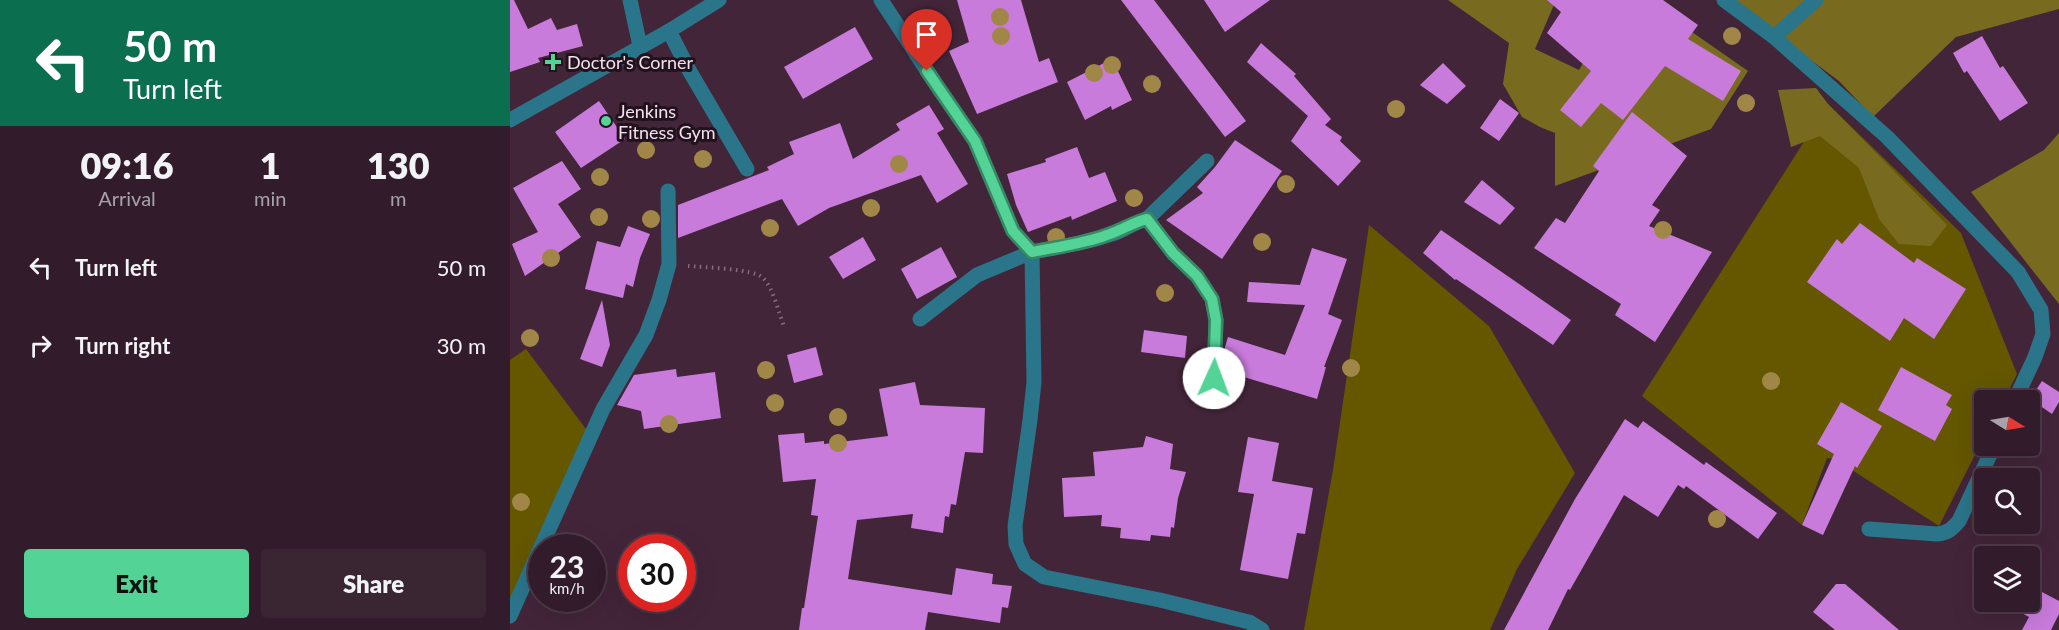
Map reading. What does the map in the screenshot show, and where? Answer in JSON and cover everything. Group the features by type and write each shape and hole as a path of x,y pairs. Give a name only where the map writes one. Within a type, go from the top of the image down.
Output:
{"street":[{"path":"630,0 640,46"},
{"path":"510,120 669,31 719,0"},
{"path":"881,0 975,141 1013,231 1032,252 1034,382 1015,526 1016,544 1025,564 1044,577 1227,616 1249,622 1262,630"},
{"path":"1724,0 1774,37 1887,137 2018,272 2041,310 2043,334 2036,357 2020,390"},
{"path":"1774,37 1816,0"},
{"path":"669,31 747,169"},
{"path":"920,319 977,275 1032,252 1090,241 1116,233 1136,221 1147,219 1207,160"},
{"path":"510,616 603,410 646,335 659,300 669,264 668,190"},
{"path":"1147,219 1173,253 1197,276 1212,299 1216,320 1214,378"},
{"path":"1869,529 1937,534 1953,529 1989,456"}],"path":[{"path":"669,264 753,273 763,278 771,291 784,326"}],"shaded area":[{"path":"1448,0 1556,0 1535,49 1579,70 1604,27 1646,0 1748,71 1711,129 1555,186 1555,133 1522,117 1503,84 1509,43"},
{"path":"1730,0 2059,0 2059,9 1956,37 1873,117 1839,81"},
{"path":"1816,88 1828,104 1947,225 1931,246 1899,244 1879,219 1859,168 1820,136 1791,147 1778,90"},
{"path":"1828,104 1961,233 2017,374 2009,390 1974,390 1974,456 1939,526 1835,459 1827,458 1802,525 1642,396"},
{"path":"2059,133 2059,304 1971,192 2044,150"},
{"path":"1369,225 1489,326 1575,473 1517,569 1490,630 1304,630 1333,470"},
{"path":"526,349 589,433 542,534 528,534 528,565 510,604 510,360"}],"building":[{"path":"510,0 514,0 528,29 551,18 557,30 577,24 583,46 538,58 540,62 510,72"},
{"path":"957,0 1021,0 1039,62 1049,58 1058,82 977,114 949,51 969,42"},
{"path":"1121,0 1154,0 1246,121 1225,137"},
{"path":"1204,0 1270,0 1225,32"},
{"path":"1547,0 1663,0 1698,25 1688,39 1741,71 1723,101 1665,66 1623,120 1601,103 1581,127 1560,110 1591,71 1547,33 1561,12"},
{"path":"855,27 873,59 803,99 784,67"},
{"path":"1982,36 2000,68 2003,66 2028,103 2000,121 1967,71 1964,73 1953,53"},
{"path":"1261,43 1296,74 1294,76 1331,119 1325,125 1342,137 1340,141 1361,161 1338,186 1291,141 1308,116 1247,62"},
{"path":"1112,59 1132,100 1112,110 1111,106 1085,120 1067,82"},
{"path":"1443,63 1466,86 1447,104 1420,85"},
{"path":"1500,99 1519,113 1499,141 1480,128"},
{"path":"599,101 625,139 581,168 555,132"},
{"path":"929,105 944,129 937,133 968,184 937,203 921,175 829,208 798,226 782,199 678,238 678,205 769,170 767,167 794,154 789,142 840,123 853,159 900,130 896,124"},
{"path":"1632,112 1687,156 1652,205 1660,210 1649,226 1712,252 1655,342 1615,315 1621,304 1534,248 1556,218 1565,223 1599,171 1593,166"},
{"path":"1235,140 1282,171 1222,259 1166,220 1203,193 1197,187"},
{"path":"1077,147 1089,178 1105,172 1117,201 1072,220 1071,216 1028,232 1016,205 1007,174 1046,162 1045,159"},
{"path":"562,161 581,189 558,204 581,237 525,276 512,244 538,232 513,188"},
{"path":"1482,180 1515,208 1500,225 1464,202"},
{"path":"1860,223 1914,263 1917,258 1966,289 1934,339 1904,318 1890,341 1807,282 1837,239 1842,244"},
{"path":"628,226 650,234 640,258 633,287 626,284 623,298 585,289 597,241 620,247"},
{"path":"1441,230 1571,320 1553,345 1455,280 1423,253"},
{"path":"863,237 876,260 843,279 829,257"},
{"path":"941,247 957,277 917,299 901,269"},
{"path":"1312,248 1347,259 1328,314 1342,320 1324,367 1326,367 1317,399 1224,371 1225,347 1228,337 1285,355 1305,305 1247,302 1249,282 1300,285"},
{"path":"602,300 610,345 602,367 580,359"},
{"path":"1144,330 1187,336 1185,358 1141,352"},
{"path":"816,347 823,375 794,383 787,355"},
{"path":"1901,367 1952,395 1946,405 1952,409 1935,441 1878,410"},
{"path":"676,369 677,377 715,372 721,418 644,429 641,411 617,405 634,375"},
{"path":"2042,381 2059,392 2059,402 2052,414 2040,406 2040,390 2036,390"},
{"path":"915,382 920,405 985,408 983,453 965,452 956,505 951,504 949,517 945,516 943,533 911,528 913,514 857,520 848,579 952,595 956,568 993,574 992,584 1012,586 1008,608 1002,607 1000,623 928,612 925,630 799,630 818,516 811,515 816,479 783,482 778,435 804,433 805,443 824,441 824,444 888,436 879,389"},
{"path":"1841,402 1882,426 1857,468 1855,466 1823,535 1802,525 1834,454 1817,444"},
{"path":"1625,419 1638,428 1643,421 1704,465 1706,462 1777,513 1758,539 1686,486 1684,489 1678,485 1658,517 1624,495 1570,590 1568,589 1548,630 1504,630 1575,499"},
{"path":"1146,436 1173,444 1170,469 1186,472 1170,537 1151,535 1150,541 1120,538 1121,528 1101,526 1102,515 1064,517 1062,478 1095,476 1093,452 1143,447"},
{"path":"1248,437 1279,443 1272,481 1313,488 1305,534 1297,533 1288,579 1240,570 1254,494 1238,492"},
{"path":"1836,584 1845,584 1899,630 1835,630 1813,612"},
{"path":"2042,592 2059,601 2059,614 2051,630 2022,630 2029,617 2020,612 2040,612"}],"place":[{"name":"Doctor's Corner","path":"553,62"},
{"name":"Jenkins Fitness Gym","path":"606,121"}],"route":[{"path":"927,71 975,141 1013,231 1032,252 1090,241 1116,233 1136,221 1147,219 1173,253 1197,276 1212,299 1216,320 1214,378"}]}
